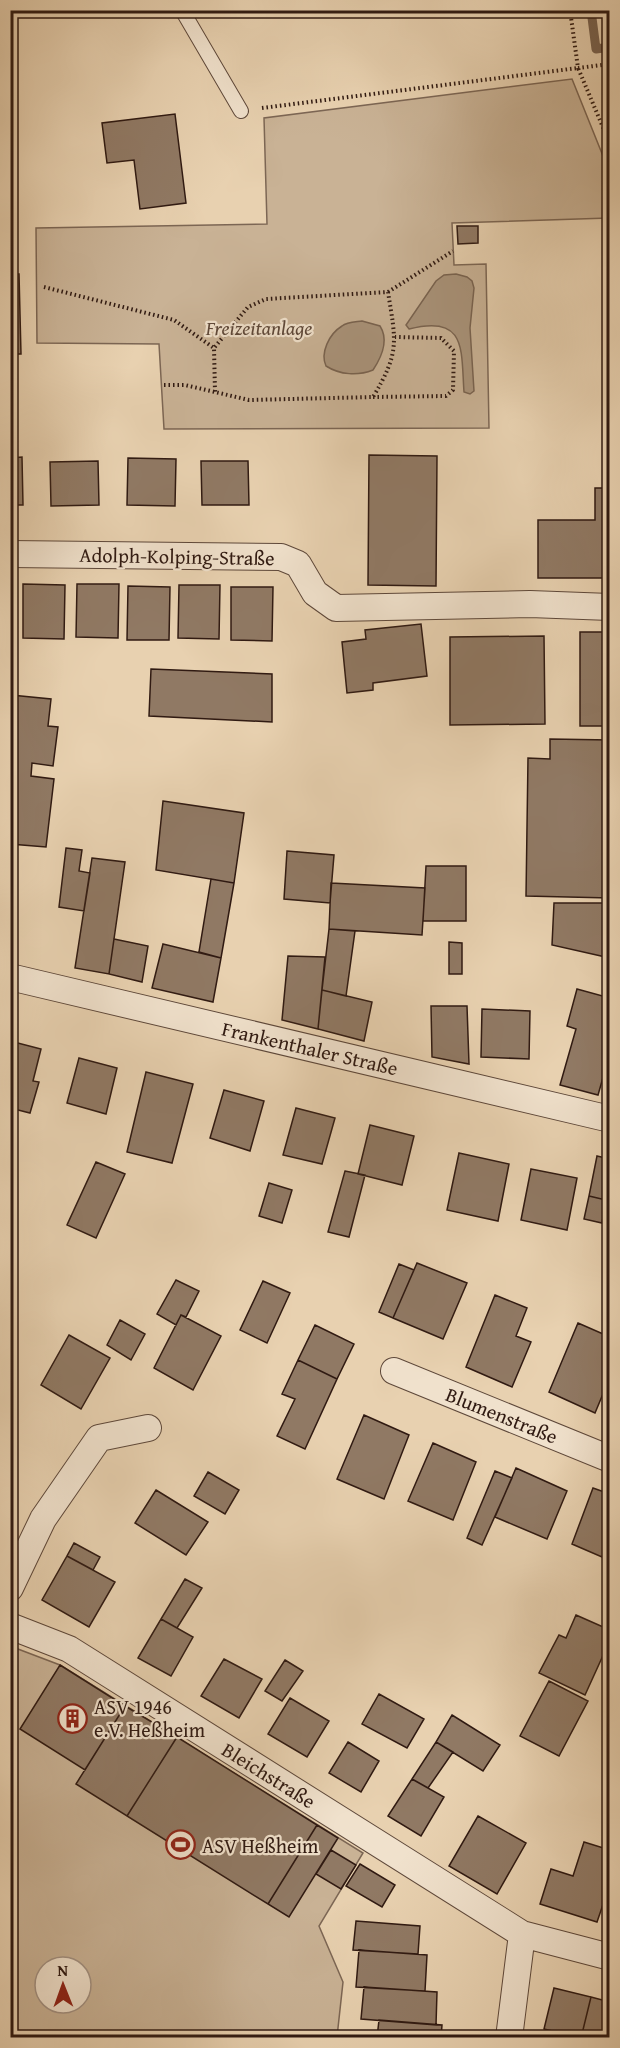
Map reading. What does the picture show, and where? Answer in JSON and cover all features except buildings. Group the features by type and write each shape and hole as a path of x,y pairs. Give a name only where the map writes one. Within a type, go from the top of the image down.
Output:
{"street":[{"name":"Adolph-Kolping-Straße","path":"10,554 281,557 298,564 315,593 336,608 531,604 609,607"},
{"name":"Frankenthaler Straße","path":"10,977 609,1119"},
{"name":"Blumenstraße","path":"394,1371 609,1459"},
{"path":"10,1588 43,1519 99,1438 148,1428"},
{"name":"Bleichstraße","path":"10,1626 69,1649 522,1934 609,1958"},
{"path":"509,2037 522,1934"}],"lane":[{"path":"182,10 241,111"}],"path":[{"path":"570,10 578,68 609,144"},
{"path":"241,111 609,64"},
{"path":"215,392 214,348 248,307 266,299 387,292 453,251"},
{"path":"44,287 174,320 214,348"},
{"path":"373,397 386,376 393,357 395,338 387,292"},
{"path":"164,385 185,385 249,399 446,396 453,390 454,351 441,338 395,338"}],"green space":[{"name":"Freizeitanlage","path":"572,79 609,171 609,218 452,223 454,265 486,264 489,428 164,429 159,344 37,343 36,228 267,224 264,118"},
{"name":"ASV Heßheim","path":"10,1646 60,1665 363,1853 319,1926 343,1982 337,2037 11,2037"}],"shaded area":[{"path":"456,274 467,277 472,281 474,288 470,328 474,391 470,394 464,392 461,350 451,331 442,327 428,326 409,329 406,325 436,281 444,275"},
{"path":"362,321 380,326 383,331 383,349 373,370 349,374 326,366 325,350 337,329 349,323"}],"waterway":[{"path":"591,10 596,49 610,47"}],"place":[{"name":"ASV 1946 e.V. Heßheim","path":"73,1718"},
{"name":"ASV Heßheim","path":"181,1845"}]}
